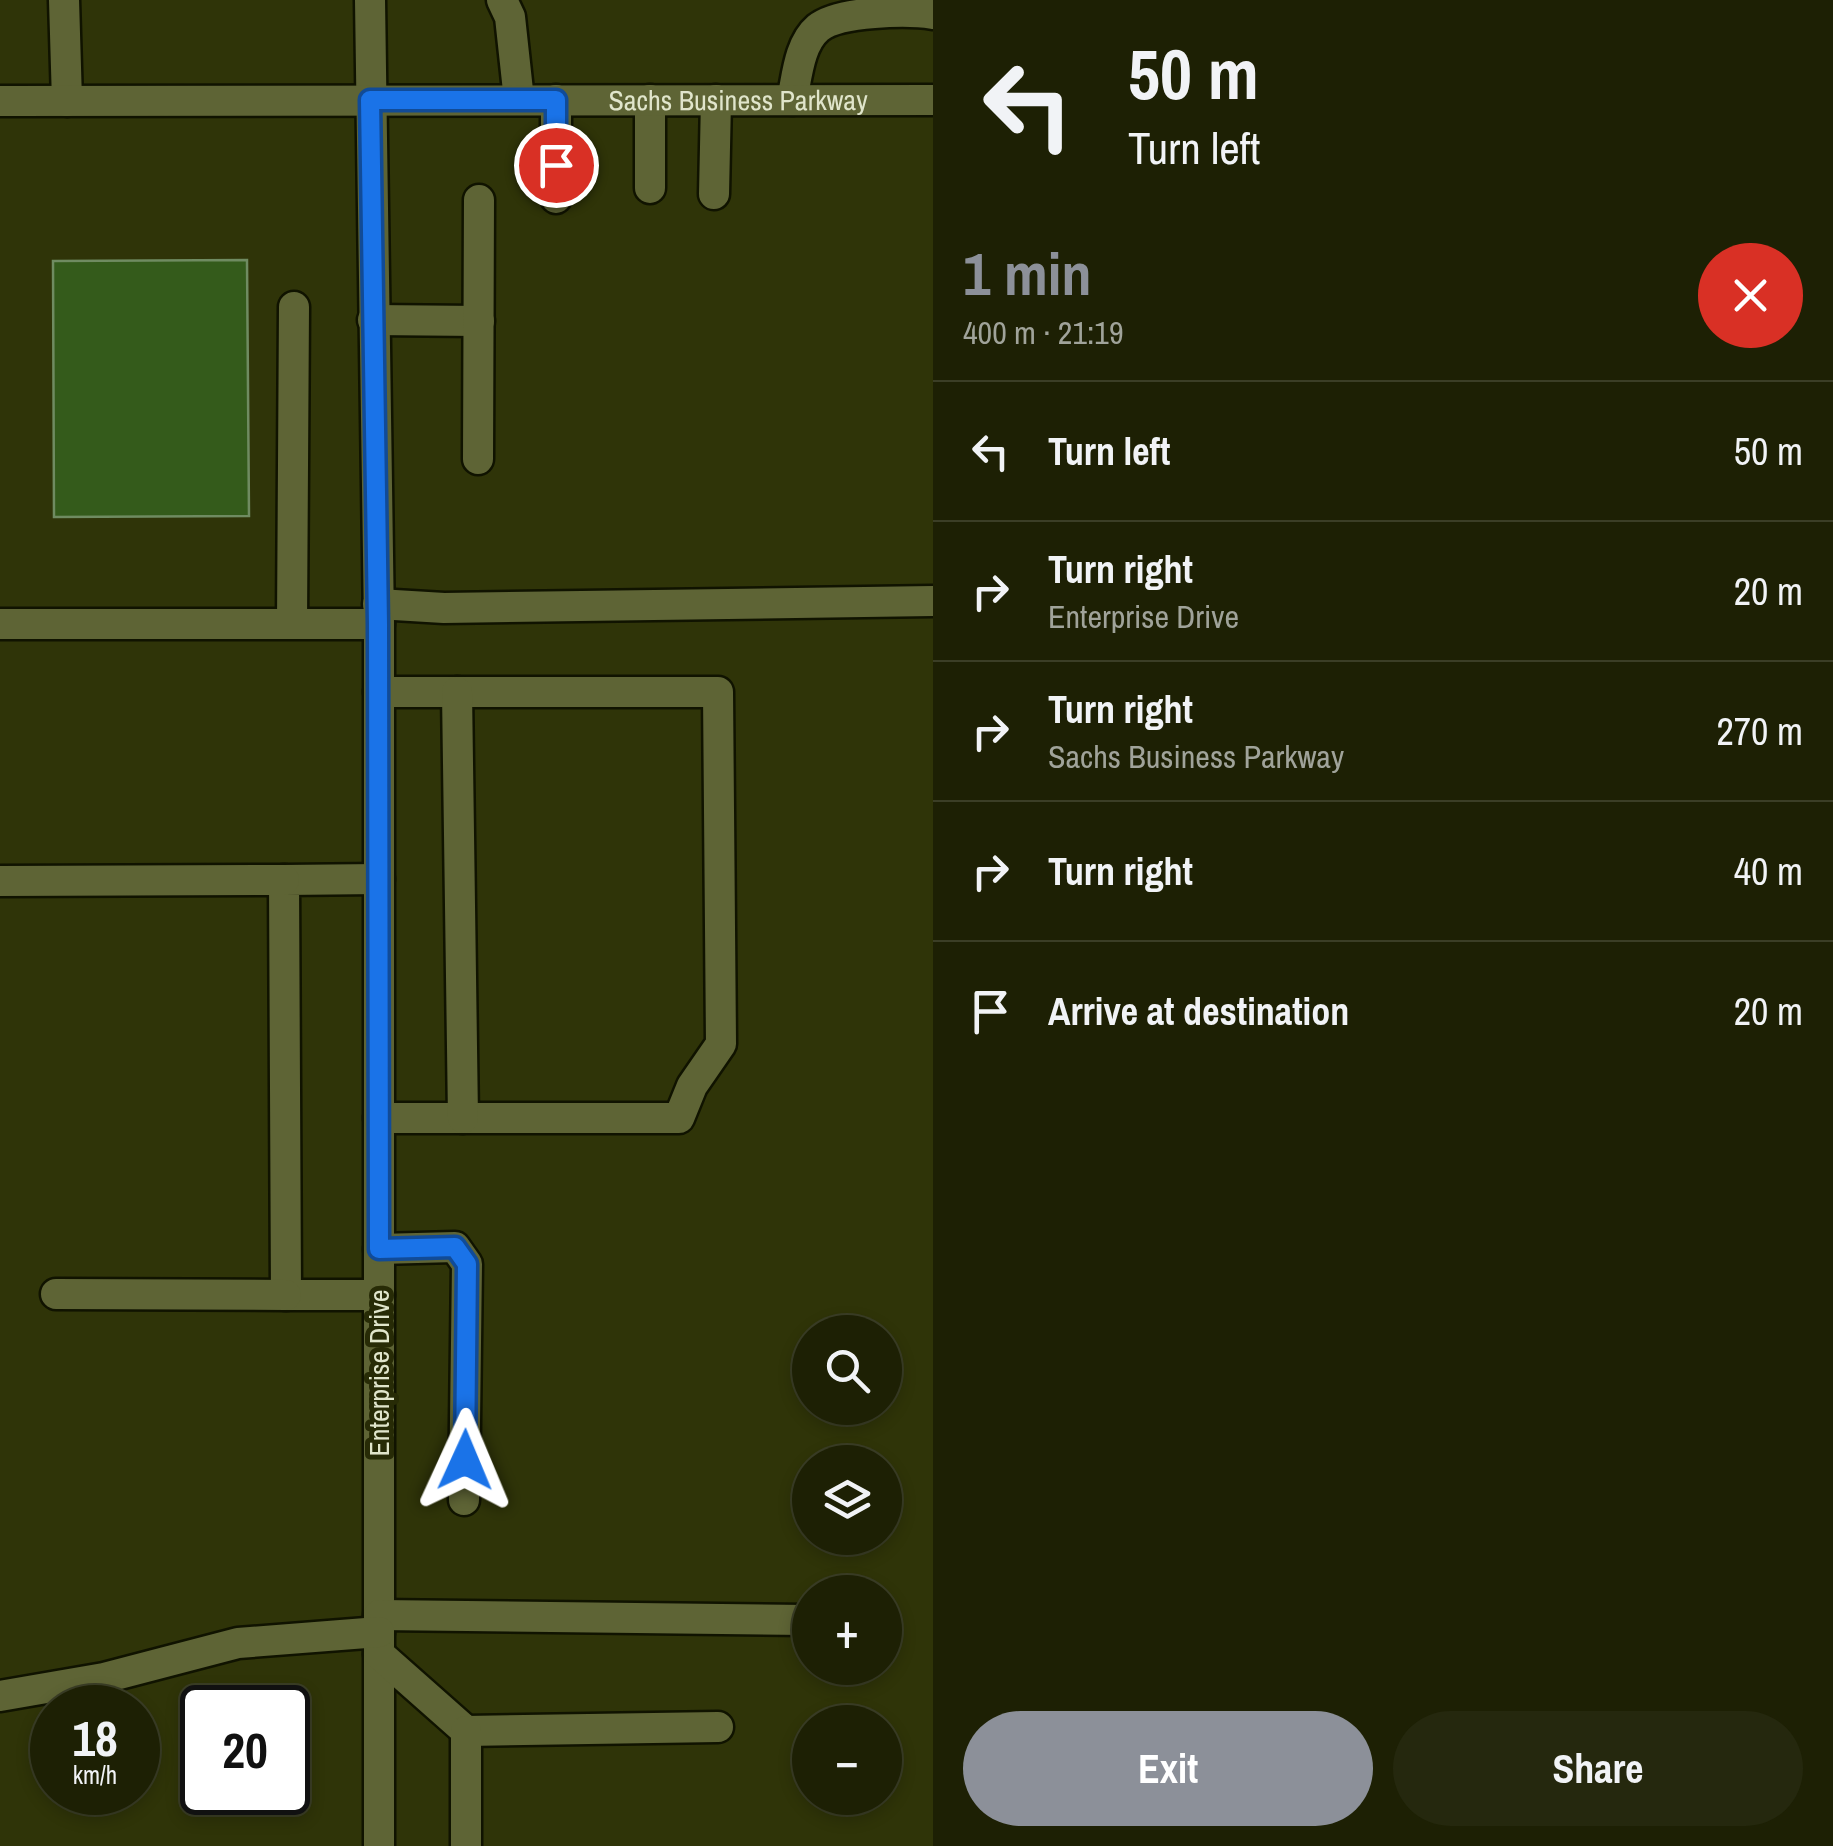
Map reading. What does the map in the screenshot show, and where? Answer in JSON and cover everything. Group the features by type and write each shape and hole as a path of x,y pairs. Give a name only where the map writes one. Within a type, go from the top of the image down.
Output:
{"street":[{"path":"64,0 66,100"},
{"name":"Enterprise Drive","path":"370,0 378,614 380,1846"},
{"path":"502,0 510,17 519,100"},
{"path":"792,100 801,56 818,28 849,16 933,14"},
{"path":"556,100 556,198"},
{"path":"650,100 650,188"},
{"path":"714,194 716,100"},
{"name":"Sachs Business Parkway","path":"0,101 933,100"},
{"path":"478,458 479,200"},
{"path":"292,624 294,307"},
{"path":"374,320 478,321"},
{"path":"0,624 292,624 444,608 933,601"},
{"path":"378,692 718,692 720,1044 692,1086 680,1118 379,1118"},
{"path":"457,692 463,1118"},
{"path":"0,881 379,879"},
{"path":"284,880 286,1294"},
{"path":"379,1249 455,1247 467,1264 464,1500"},
{"path":"56,1294 379,1296"},
{"path":"0,1696 104,1678 238,1643 379,1634 792,1620"},
{"path":"379,1634 466,1731 466,1846"},
{"path":"466,1731 718,1728"}],"shaded area":[{"path":"0,0 933,0 933,1846 0,1846"}],"building":[{"path":"247,260 249,516 54,517 53,261"}],"route":[{"path":"465,1460 467,1264 455,1247 379,1249 378,624 370,100 556,100 556,165"}]}
